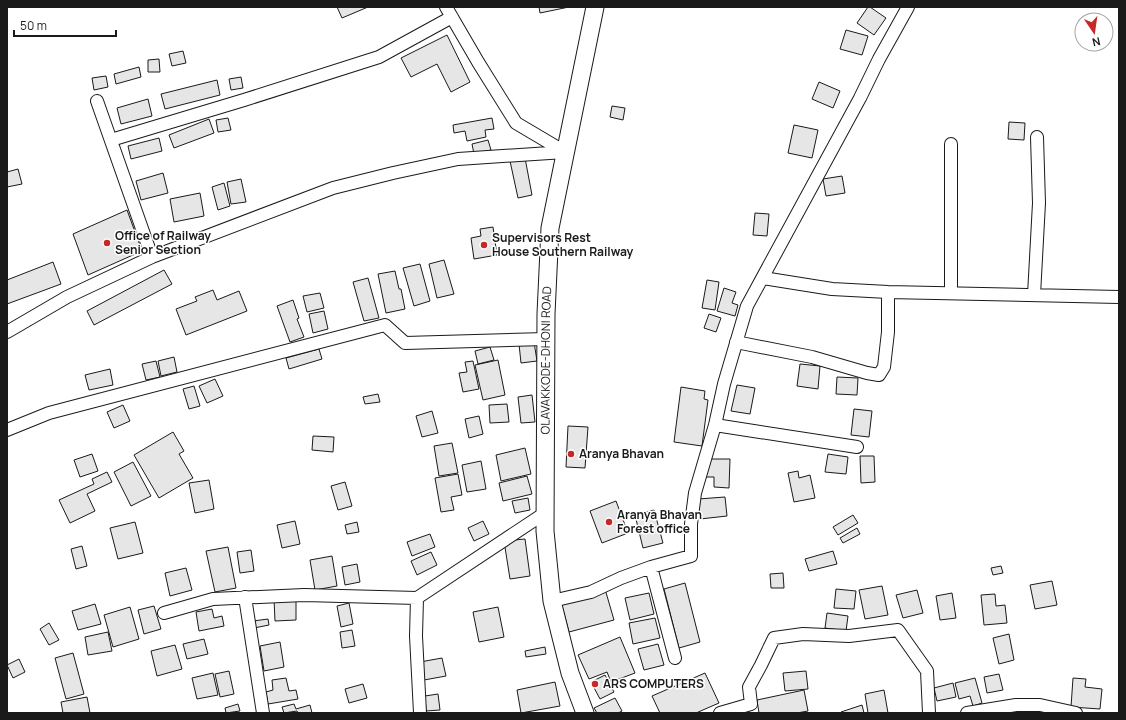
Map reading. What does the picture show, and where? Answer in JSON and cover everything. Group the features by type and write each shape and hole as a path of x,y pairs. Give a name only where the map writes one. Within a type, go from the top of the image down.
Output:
{"main road":[{"name":"OLAVAKKODE-DHONI ROAD","path":"585,713 570,673 552,601 545,531 546,339 550,228 595,7"}],"street":[{"path":"552,601 591,592 621,578 651,567 691,556 691,524 695,493 715,425 724,384 747,306 860,98 879,58 908,7"},
{"path":"111,140 379,57 449,12 516,123 565,152"},
{"path":"97,101 152,257"},
{"path":"1034,295 1039,203 1037,137"},
{"path":"951,144 951,293"},
{"path":"7,332 68,296 152,257 333,188 393,172 458,159 565,152"},
{"path":"763,278 832,289 888,292 1119,296"},
{"path":"736,342 812,357 867,374 879,375 884,367 888,332 888,292"},
{"path":"7,430 49,413 384,325 405,343 546,339"},
{"path":"715,425 857,447"},
{"path":"164,613 213,599 245,597 304,594 417,598 545,513"},
{"path":"651,567 675,658"},
{"path":"245,597 263,713"},
{"path":"417,598 416,636 420,713"},
{"path":"720,713 753,708 749,687 774,638 803,634 849,636 898,630 927,671 930,713"},
{"path":"967,713 1016,709 1040,705 1076,713"}],"building":[{"path":"337,7 368,7 342,18"},
{"path":"539,7 569,7 540,13"},
{"path":"868,7 886,18 874,35 857,23"},
{"path":"846,30 868,36 862,55 840,49"},
{"path":"447,35 470,82 451,92 437,64 411,77 401,58"},
{"path":"183,51 186,63 172,66 169,54"},
{"path":"159,59 160,72 148,72 148,60"},
{"path":"139,67 141,77 116,84 114,74"},
{"path":"106,76 108,87 94,90 92,78"},
{"path":"241,77 243,88 231,90 229,79"},
{"path":"217,80 220,95 165,109 161,94"},
{"path":"819,82 840,91 833,108 812,99"},
{"path":"148,99 152,116 121,124 117,108"},
{"path":"612,106 625,108 623,120 610,117"},
{"path":"228,118 231,130 218,132 216,120"},
{"path":"492,118 494,129 485,130 486,137 467,141 465,131 454,133 453,125"},
{"path":"209,119 214,133 174,148 169,135"},
{"path":"1009,122 1025,123 1024,140 1008,139"},
{"path":"794,125 818,130 812,158 788,153"},
{"path":"159,138 162,151 131,159 128,146"},
{"path":"488,140 491,150 474,154 472,144"},
{"path":"525,158 532,195 518,198 510,161"},
{"path":"18,169 22,184 7,187 7,172"},
{"path":"163,173 168,193 141,200 136,181"},
{"path":"842,176 845,193 826,196 823,179"},
{"path":"241,179 246,202 231,204 227,182"},
{"path":"224,183 230,206 218,210 212,187"},
{"path":"200,193 204,216 174,222 170,199"},
{"name":"Office of Railway Senior Section","path":"127,210 142,251 88,275 73,234"},
{"path":"755,213 769,214 767,236 753,235"},
{"path":"493,227 497,255 474,259 471,238 481,236 480,229"},
{"path":"444,260 454,294 437,298 429,264"},
{"path":"53,262 61,284 7,304 7,280"},
{"path":"420,264 430,301 414,306 403,268"},
{"path":"164,270 172,284 94,325 87,311"},
{"path":"395,271 399,289 401,289 405,309 386,313 378,274"},
{"path":"368,278 379,318 364,321 353,282"},
{"path":"707,280 719,282 715,310 702,308"},
{"path":"724,288 736,292 732,303 738,305 735,316 717,311"},
{"path":"213,290 217,300 239,291 247,311 186,335 176,309 197,301 195,297"},
{"path":"320,293 324,308 307,312 303,296"},
{"path":"293,300 299,318 297,319 304,337 290,342 277,306"},
{"path":"324,311 328,329 313,333 309,314"},
{"path":"709,314 721,318 716,332 704,328"},
{"path":"534,342 537,361 521,363 519,344"},
{"path":"490,347 494,360 478,364 475,351"},
{"path":"319,349 322,359 289,369 286,358"},
{"path":"174,357 177,372 161,376 158,361"},
{"path":"498,360 505,395 483,400 475,365"},
{"path":"156,361 160,377 146,380 142,364"},
{"path":"473,361 479,389 463,392 459,373 467,372 465,362"},
{"path":"800,364 820,366 818,389 797,386"},
{"path":"110,369 113,385 89,390 85,375"},
{"path":"837,377 858,378 857,395 836,394"},
{"path":"215,379 223,396 207,403 199,386"},
{"path":"737,385 755,388 750,414 731,411"},
{"path":"194,386 200,406 189,409 183,389"},
{"path":"681,387 705,391 704,399 708,400 702,446 674,442"},
{"path":"378,394 380,402 365,404 363,397"},
{"path":"532,395 535,422 521,423 518,397"},
{"path":"507,404 509,422 490,423 489,405"},
{"path":"123,405 130,421 114,428 107,412"},
{"path":"854,409 872,411 869,437 851,435"},
{"path":"432,411 438,433 422,437 416,416"},
{"path":"479,416 483,434 469,438 465,419"},
{"path":"568,426 588,427 585,468 566,467"},
{"path":"173,432 184,451 179,454 193,478 159,498 134,455"},
{"path":"313,436 334,437 333,452 312,450"},
{"path":"452,443 458,473 439,476 434,446"},
{"path":"525,448 531,474 501,481 496,455"},
{"path":"92,454 98,471 80,477 74,460"},
{"path":"828,454 848,457 846,474 825,472"},
{"path":"860,456 874,456 875,482 861,483"},
{"path":"706,459 730,459 729,488 714,487 714,477 705,477"},
{"path":"481,461 486,489 467,492 462,465"},
{"path":"133,462 151,496 131,506 114,472"},
{"path":"798,471 799,478 810,475 815,498 794,502 788,473"},
{"path":"107,472 112,482 87,494 95,511 70,523 59,500 94,484 92,479"},
{"path":"458,474 462,495 451,497 454,510 441,512 435,478"},
{"path":"527,476 532,494 503,501 499,483"},
{"path":"209,480 214,509 195,513 189,483"},
{"path":"345,482 352,506 338,510 331,486"},
{"path":"725,497 727,516 700,519 698,499"},
{"path":"528,498 530,510 515,513 512,501"},
{"name":"Aranya Bhavan Forest office","path":"616,501 628,533 602,543 590,511"},
{"path":"654,510 663,543 643,548 635,515"},
{"path":"853,515 858,523 838,535 833,527"},
{"path":"295,521 300,544 282,548 277,525"},
{"path":"483,521 489,534 474,541 468,528"},
{"path":"135,522 143,553 118,559 110,528"},
{"path":"357,522 359,532 347,534 345,525"},
{"path":"857,528 860,534 843,543 840,538"},
{"path":"430,534 435,547 412,556 407,542"},
{"path":"525,539 530,576 510,579 504,541"},
{"path":"82,546 87,566 76,569 71,549"},
{"path":"228,547 236,588 215,592 206,551"},
{"path":"251,550 254,571 240,573 237,552"},
{"path":"833,551 837,564 809,571 805,559"},
{"path":"431,552 437,565 417,575 411,561"},
{"path":"332,556 337,586 315,590 310,560"},
{"path":"357,564 360,582 345,585 342,567"},
{"path":"1001,566 1003,573 993,575 991,568"},
{"path":"186,568 192,590 170,596 165,573"},
{"path":"783,573 784,588 771,588 770,574"},
{"path":"1052,581 1057,605 1035,609 1030,585"},
{"path":"685,583 700,642 679,648 664,589"},
{"path":"882,586 888,615 865,619 859,590"},
{"path":"605,589 614,620 569,632 561,602"},
{"path":"836,589 856,591 854,609 834,608"},
{"path":"917,590 923,613 903,618 896,595"},
{"path":"649,593 654,614 630,620 625,598"},
{"path":"952,593 956,618 940,620 936,596"},
{"path":"995,594 996,606 1005,605 1007,623 984,625 981,595"},
{"path":"296,598 296,620 275,621 274,599"},
{"path":"349,603 353,624 341,627 337,606"},
{"path":"95,604 101,624 78,630 72,611"},
{"path":"154,606 161,629 144,634 138,610"},
{"path":"130,607 139,639 113,647 104,615"},
{"path":"498,607 504,637 479,642 473,612"},
{"path":"212,609 214,618 222,616 224,626 199,631 196,612"},
{"path":"827,613 848,616 846,631 825,628"},
{"path":"655,618 660,638 633,644 629,623"},
{"path":"268,619 269,625 254,628 253,621"},
{"path":"49,623 59,640 49,645 40,629"},
{"path":"352,630 355,646 342,648 340,632"},
{"path":"108,632 112,651 88,655 85,637"},
{"path":"1009,634 1014,660 999,664 993,638"},
{"path":"620,637 635,673 611,682 607,672 589,679 578,655"},
{"path":"204,639 208,654 187,659 183,644"},
{"path":"280,642 284,667 264,671 260,646"},
{"path":"658,644 664,665 644,670 638,649"},
{"path":"175,645 182,669 157,676 151,651"},
{"path":"545,647 546,654 526,657 525,651"},
{"path":"73,653 84,694 66,699 55,658"},
{"path":"442,658 446,676 424,680 420,662"},
{"path":"19,659 25,672 13,678 7,665"},
{"path":"229,671 234,694 220,697 215,674"},
{"path":"806,671 808,689 785,691 783,673"},
{"path":"213,673 218,695 197,699 192,678"},
{"path":"705,673 719,703 696,713 660,713 652,696"},
{"path":"999,674 1003,690 987,693 984,677"},
{"path":"605,675 614,692 600,699 591,682"},
{"path":"286,678 289,691 296,690 298,699 268,704 266,692 273,690 272,680"},
{"path":"975,678 982,703 973,706 970,696 959,699 955,683"},
{"path":"1073,678 1086,679 1085,687 1102,689 1100,709 1071,707"},
{"path":"555,682 560,706 521,713 517,690"},
{"path":"953,683 956,697 937,701 934,688"},
{"path":"363,684 367,698 349,703 345,689"},
{"path":"804,690 808,711 797,713 759,713 757,700"},
{"path":"884,690 888,713 868,713 865,694"},
{"path":"438,694 440,710 426,711 425,696"},
{"path":"87,697 90,713 63,713 61,702"},
{"path":"615,698 622,711 618,713 597,713 594,708"},
{"path":"238,704 240,711 226,713 225,708"},
{"path":"294,704 296,709 310,705 312,713 298,713 297,711 284,713 282,707"},
{"path":"862,705 864,713 841,712"}],"place":[{"name":"Office of Railway Senior Section","path":"107,243"},
{"name":"Supervisors Rest House Southern Railway","path":"484,245"},
{"name":"Aranya Bhavan","path":"571,454"},
{"name":"Aranya Bhavan Forest office","path":"609,522"},
{"name":"ARS COMPUTERS","path":"595,684"}]}
